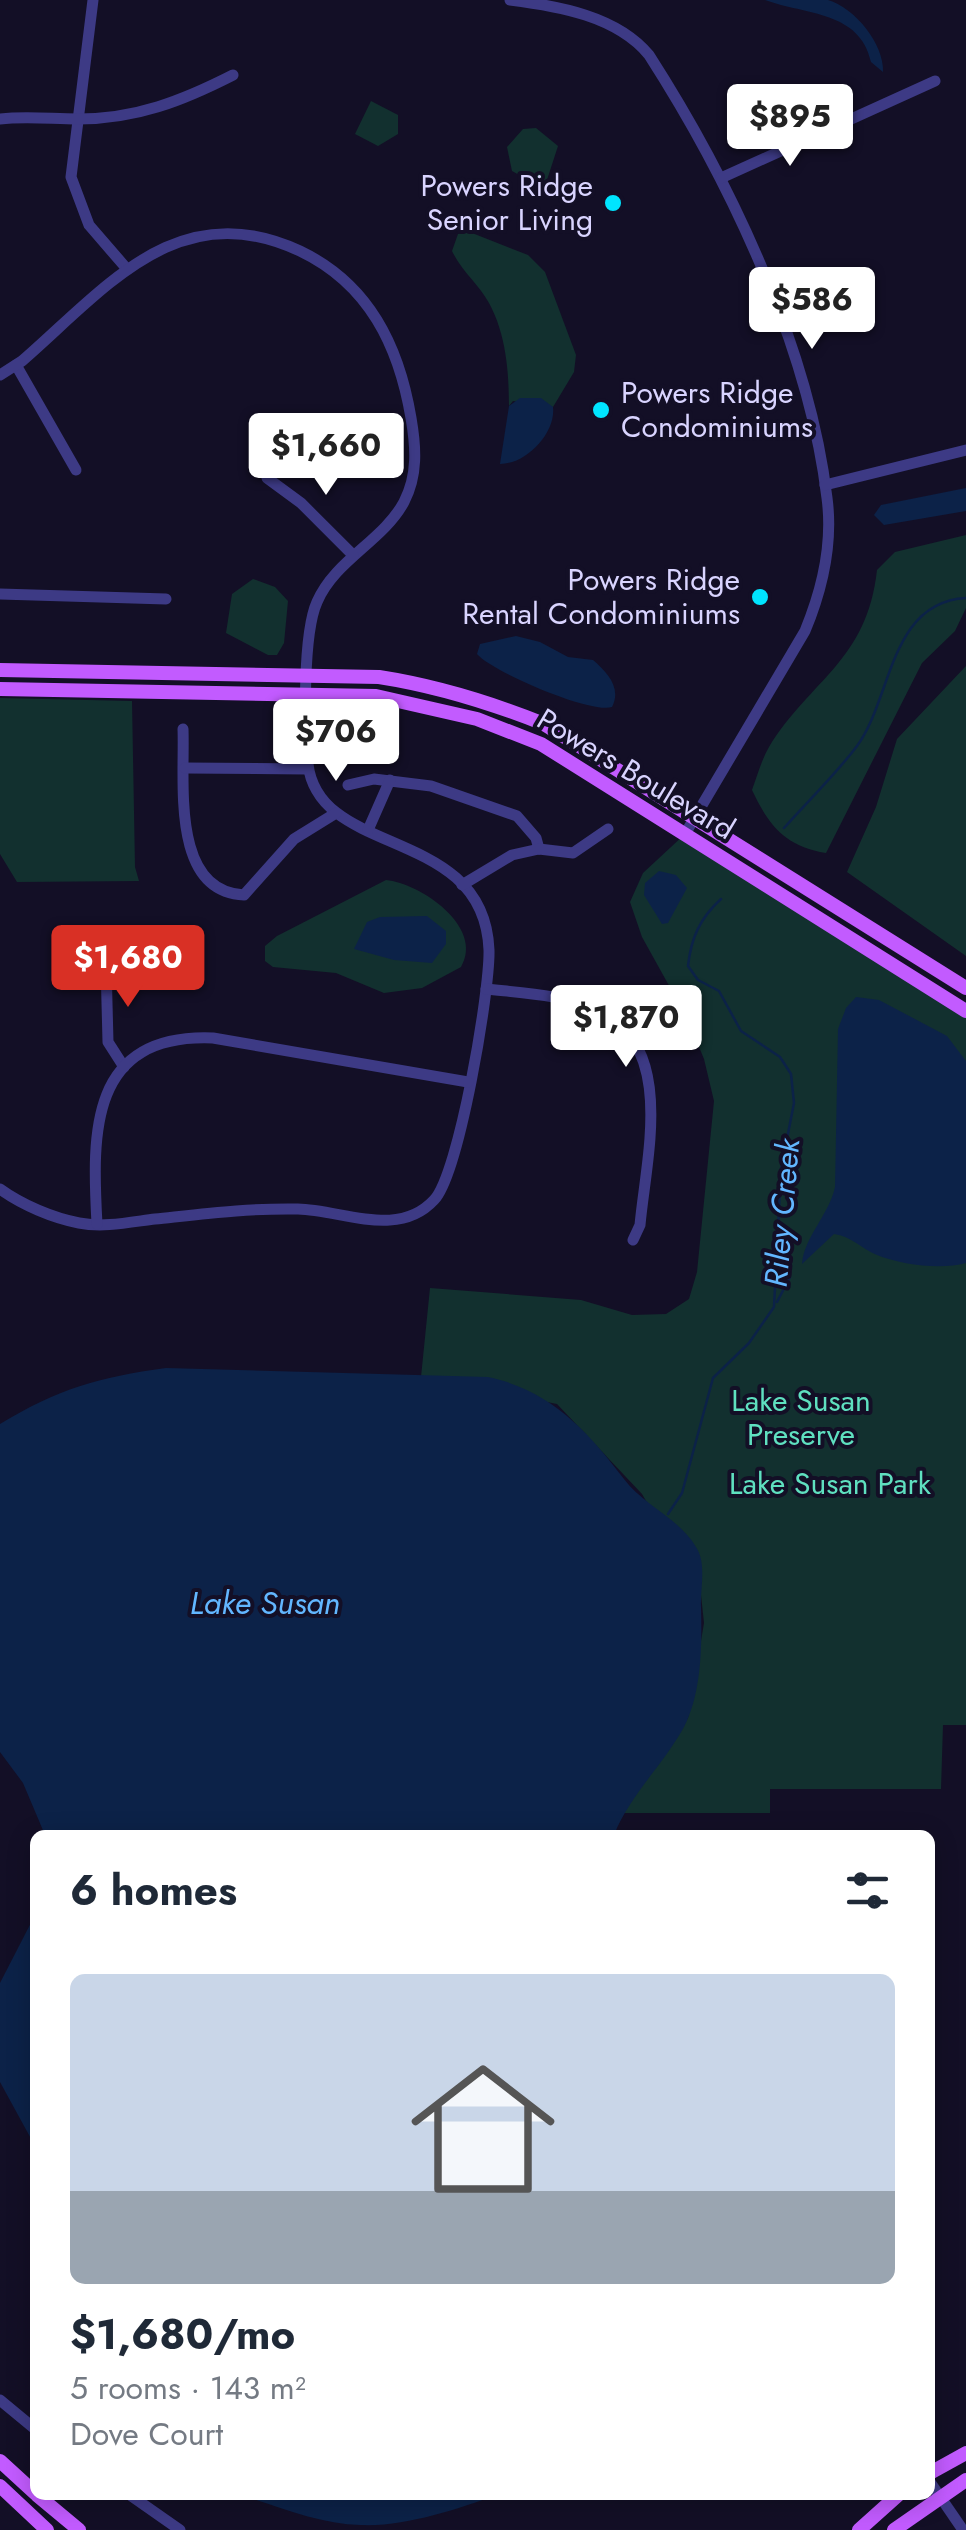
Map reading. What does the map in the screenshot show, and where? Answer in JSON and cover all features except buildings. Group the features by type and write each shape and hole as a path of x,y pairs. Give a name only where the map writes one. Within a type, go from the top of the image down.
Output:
{"main road":[{"name":"Powers Boulevard","path":"0,670 308,674 398,680 489,702 544,724 966,988"},
{"name":"Powers Boulevard","path":"0,690 376,696 477,719 541,744 966,1011"},
{"path":"935,2469 966,2453"},
{"path":"0,2461 30,2488"},
{"path":"894,2530 966,2480"},
{"path":"0,2486 47,2530"},
{"path":"43,2500 79,2530"},
{"path":"859,2530 892,2500"}],"street":[{"path":"93,0 70,161 74,192 88,225 127,270"},
{"path":"510,0 583,16 637,40 682,107 721,178 776,303 814,430 825,485 827,542 820,596 791,656 686,834"},
{"path":"0,119 77,119 165,107 233,75"},
{"path":"721,178 936,82"},
{"path":"0,375 16,366 127,270 180,240 222,232 251,233 320,261 362,297 393,344 404,374 416,462 405,500 393,519 353,555 316,604 308,638 308,768 322,802 336,814 426,855 462,885 485,923 486,989 449,1180 416,1216 390,1221 308,1209 256,1208 97,1224 55,1216 1,1192"},
{"path":"16,366 76,470"},
{"path":"825,485 966,450"},
{"path":"268,478 301,503 353,555"},
{"path":"0,594 166,600"},
{"path":"182,729 185,818 191,847 200,871 228,894 244,895 294,839 336,814"},
{"path":"185,768 308,768"},
{"path":"368,830 390,780"},
{"path":"348,785 390,780 431,786 518,816 536,838 538,849"},
{"path":"462,885 512,855 538,849 573,852 608,829"},
{"path":"106,964 109,1050 124,1067"},
{"path":"486,989 600,1011 624,1028 638,1046 650,1086 640,1224 633,1240"},
{"path":"97,1224 93,1161 97,1115 124,1067 154,1048 191,1037 468,1082"},
{"path":"0,2400 30,2425"},
{"path":"935,2487 963,2530"},
{"path":"137,2500 180,2530"}],"green space":[{"path":"371,101 398,115 398,134 378,146 355,134"},
{"path":"536,128 558,146 546,183 539,186 512,171 507,147 523,129"},
{"path":"467,231 528,255 545,272 576,355 574,372 553,407 513,401 509,406 505,353 495,315 452,251 458,234"},
{"path":"966,535 966,608 955,631 922,663 826,853 789,839 772,824 752,790 769,747 850,648 871,601 877,570 895,552"},
{"path":"253,579 275,587 288,601 284,643 277,655 268,655 226,633 232,594"},
{"path":"966,666 966,956 847,872 876,807 897,739"},
{"path":"0,698 132,701 135,867 139,881 17,882 0,854"},
{"name":"Lake Susan Preserve","path":"685,834 966,1011 966,1725 943,1725 941,1789 770,1789 770,1813 621,1813 688,1718 704,1623 701,1595 642,1494 557,1404 421,1377 430,1288 581,1300 632,1315 666,1314 689,1299 697,1272 714,1101 704,1059 687,1018 642,937 630,902 643,873"},
{"path":"386,880 431,898 457,923 466,952 461,967 422,988 384,993 336,973 273,967 265,961 265,946 277,936"}],"water":[{"path":"765,0 828,0 838,4 866,28 879,50 883,72 871,62 856,33 843,24"},
{"path":"520,398 541,398 553,407 550,427 529,453 500,464 509,406"},
{"path":"966,488 966,511 884,525 874,515 881,505"},
{"path":"516,636 540,642 568,657 593,660 614,687 612,707 584,704 542,690 477,654 480,644"},
{"path":"659,871 676,875 687,888 668,923 662,924 644,895 645,883"},
{"path":"427,916 446,931 446,944 432,963 394,960 354,949 367,922 380,917"},
{"path":"856,997 879,1000 947,1036 966,1061 966,1263 933,1266 898,1261 834,1234 802,1264 835,1187 838,1029 846,1008"},
{"name":"Lake Susan","path":"166,1368 488,1377 530,1392 566,1415 632,1488 689,1537 702,1568 701,1652 690,1713 617,1830 43,1830 23,1783 0,1752 0,1424 80,1386"},
{"path":"30,1925 30,2137 0,2082 0,1983"},
{"path":"257,2500 482,2500 413,2520 378,2525 315,2518"}],"waterway":[{"name":"Riley Creek","path":"784,828 857,746 869,726 896,656 921,616 941,604 966,598"},
{"name":"Riley Creek","path":"668,1514 682,1493 713,1378 749,1343 774,1307 781,1169 794,1103 791,1074 780,1057 741,1031 719,991 698,980 688,966 698,929 721,899"},
{"path":"777,1302 790,1277"}],"place":[{"name":"Powers Ridge Senior Living","path":"613,203"},
{"name":"Powers Ridge Condominiums","path":"601,410"},
{"name":"Powers Ridge Rental Condominiums","path":"760,597"}],"park label":[{"name":"Lake Susan Park","path":"830,1484"}]}
